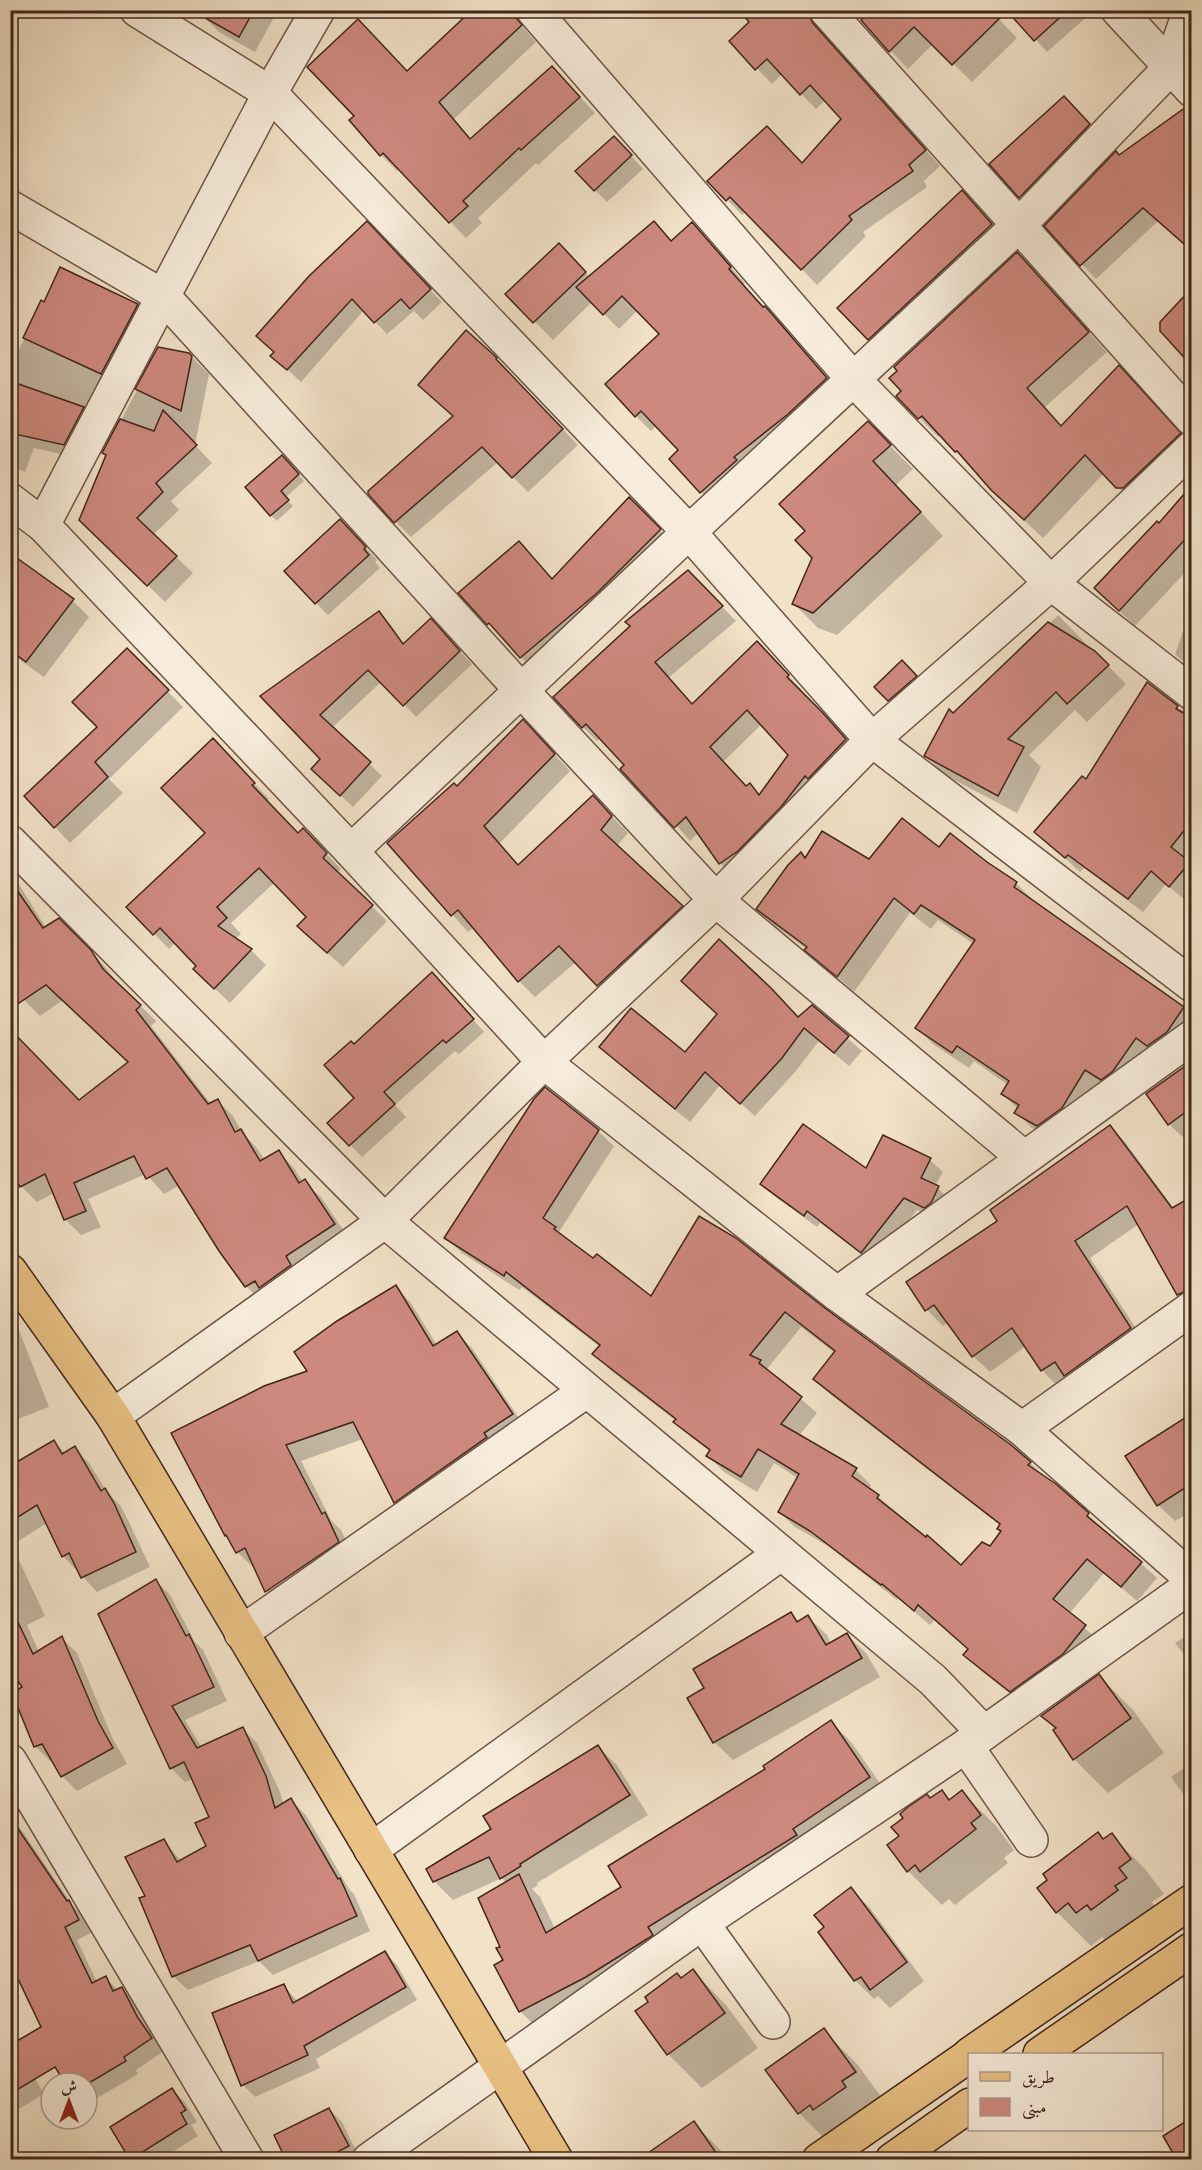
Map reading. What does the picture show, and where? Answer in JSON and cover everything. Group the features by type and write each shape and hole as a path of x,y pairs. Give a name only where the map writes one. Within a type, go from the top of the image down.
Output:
{"main road":[{"path":"10,1271 113,1416 556,2160"},
{"path":"973,2053 1191,1901"},
{"path":"1043,2053 1191,1949"},
{"path":"819,2160 968,2056"},
{"path":"892,2160 968,2106"}],"street":[{"path":"137,10 270,93 689,532 873,740 1191,985"},
{"path":"43,525 270,93 318,10"},
{"path":"533,10 854,380 1051,583 1191,693"},
{"path":"826,10 1191,419"},
{"path":"1118,10 1181,79"},
{"path":"351,851 1019,225 1181,79 1190,10"},
{"path":"10,207 164,297 522,691 716,900 1023,1157"},
{"path":"113,1416 385,1221 544,1062 716,900 873,740 1051,583 1191,448"},
{"path":"10,500 43,525 351,851 544,1062 837,1294 1022,1429 1191,1579"},
{"path":"10,842 385,1221 933,1680 975,1740 1031,1840"},
{"path":"837,1294 1191,1037"},
{"path":"1022,1429 1191,1308"},
{"path":"241,1633 586,1391"},
{"path":"371,1850 780,1554"},
{"path":"369,2160 702,1923 975,1740 1191,1585"},
{"path":"10,1761 247,2160"},
{"path":"702,1923 774,2022"}],"building":[{"path":"191,10 254,10 239,37"},
{"path":"472,10 510,10 522,25 439,102 470,139 552,66 580,97 521,150 519,148 463,201 468,206 449,223 383,153 380,156 349,120 354,116 307,67 358,19 407,71"},
{"path":"739,10 808,10 812,22 926,150 909,165 913,171 849,216 852,220 801,270 730,197 726,201 707,181 767,126 802,163 841,119 810,85 800,95 767,59 755,70 729,41 749,22"},
{"path":"871,10 1068,10 1034,41 1007,11 952,65 914,27 889,52 861,20"},
{"path":"1064,96 1090,124 1019,198 989,164"},
{"path":"1186,107 1191,108 1191,250 1143,208 1080,266 1044,226 1116,151 1119,155"},
{"path":"614,136 632,155 594,191 575,171"},
{"path":"962,190 992,224 868,340 837,308"},
{"path":"367,221 431,289 410,309 401,299 374,323 352,299 287,370 270,356 274,352 256,336 309,276"},
{"path":"654,221 671,241 692,222 731,267 729,269 763,307 765,306 827,378 787,415 734,457 737,460 700,493 669,459 678,450 641,411 635,417 605,384 659,334 622,296 603,315 576,287"},
{"path":"559,243 586,272 533,323 505,294"},
{"path":"1017,252 1089,332 1027,388 1061,426 1119,365 1181,433 1123,488 1116,488 1085,455 1024,520 991,490 922,416 918,419 896,396 901,391 889,378 897,371 894,367"},
{"path":"60,267 138,304 101,374 23,338 41,300 44,302"},
{"path":"1191,289 1191,365 1160,331 1160,322"},
{"path":"466,330 497,358 563,429 512,478 482,447 394,523 368,494 368,491 453,416 418,385"},
{"path":"158,347 189,353 192,356 181,411 135,389"},
{"path":"10,381 84,407 64,445 10,433"},
{"path":"163,410 197,445 156,483 163,492 137,518 177,556 147,586 79,520 106,455 102,453 120,419 154,431"},
{"path":"868,421 891,445 873,461 921,512 813,613 792,604 812,558 795,540 805,531 779,504"},
{"path":"282,455 299,474 281,491 289,500 270,516 245,487"},
{"path":"1191,486 1191,533 1119,611 1094,588 1157,521 1159,523"},
{"path":"629,497 661,529 596,594 520,658 458,593 519,541 552,579"},
{"path":"340,519 366,547 364,549 369,555 315,604 284,571"},
{"path":"10,553 74,599 26,662 10,650"},
{"path":"688,570 723,606 655,662 692,704 757,641 789,675 787,677 846,739 808,779 805,776 781,807 738,851 719,864 686,817 674,828 620,769 624,765 586,724 582,728 553,697 630,626 625,622","holes":["747,710 788,755 759,795 750,783 746,786 710,747"]},
{"path":"379,611 403,644 431,618 460,651 403,706 368,670 320,715 371,762 340,796 311,769 320,759 260,696"},
{"path":"1048,622 1095,651 1109,665 1067,704 1056,692 1008,739 1024,747 998,796 924,756 949,709 953,713"},
{"path":"127,648 169,690 95,762 108,777 54,828 24,796 97,727 72,702"},
{"path":"902,660 917,676 888,701 874,687"},
{"path":"1147,682 1178,706 1176,709 1191,717 1191,822 1171,847 1190,862 1169,887 1151,871 1128,899 1068,855 1065,858 1034,832 1082,776 1086,779"},
{"path":"523,719 555,754 484,826 518,865 593,795 612,816 601,830 683,906 597,986 559,946 518,982 458,910 451,916 387,843 454,783 457,786"},
{"path":"213,738 255,783 252,785 298,833 303,828 327,853 323,858 373,905 327,953 297,926 306,917 259,868 217,907 227,918 218,926 252,949 214,989 193,969 196,966 160,928 153,935 126,907 205,833 161,788"},
{"path":"902,818 939,847 950,833 1017,882 1014,887 1184,1007 1167,1032 1147,1046 1136,1038 1113,1071 1101,1080 1085,1070 1062,1108 1037,1126 1014,1113 1019,1105 1001,1094 1009,1081 957,1046 952,1053 915,1028 975,940 921,905 914,914 894,898 837,977 804,950 807,947 756,909 788,865 801,852 805,858 822,831 869,859"},
{"path":"10,880 43,928 59,918 91,950 103,969 141,1005 136,1010 208,1104 218,1099 235,1132 241,1129 260,1161 279,1150 299,1183 305,1179 335,1224 286,1256 291,1265 259,1288 255,1281 245,1287 219,1251 167,1168 146,1179 134,1156 74,1183 86,1211 64,1220 45,1174 20,1187 10,1170 10,1029 79,1100 128,1062 46,985 10,1009"},
{"path":"719,939 798,1017 812,1005 849,1036 834,1053 804,1028 782,1058 740,1104 705,1072 675,1109 599,1047 631,1008 685,1052 717,1014 681,981"},
{"path":"432,972 474,1019 446,1043 443,1040 384,1092 395,1104 349,1146 327,1123 354,1098 324,1065 351,1041 354,1044"},
{"path":"1191,1062 1191,1108 1168,1125 1146,1094"},
{"path":"545,1087 599,1130 543,1218 556,1227 554,1229 593,1258 597,1254 651,1296 699,1216 736,1238 826,1309 1011,1445 1031,1462 1028,1465 1056,1484 1089,1513 1087,1516 1142,1562 1121,1587 1087,1559 1053,1599 1086,1625 1063,1654 1010,1692 963,1655 968,1649 918,1605 914,1611 882,1584 810,1531 778,1512 799,1474 758,1449 741,1477 706,1456 710,1450 673,1422 676,1419 592,1354 600,1345 506,1272 504,1276 444,1238 534,1099","holes":["785,1312 835,1351 813,1379 1000,1524 997,1529 1001,1531 990,1546 982,1542 961,1565 927,1535 926,1537 877,1498 879,1495 852,1476 857,1468 781,1424 802,1397 759,1363 761,1360 750,1355"]},
{"path":"803,1124 866,1168 883,1135 931,1158 921,1178 939,1186 931,1203 924,1208 904,1198 861,1253 807,1211 804,1216 760,1184"},
{"path":"1110,1125 1172,1208 1191,1197 1191,1289 1177,1295 1127,1206 1075,1241 1131,1328 1064,1376 1055,1362 1041,1371 1012,1328 972,1357 934,1305 925,1311 906,1282 997,1221 990,1210"},
{"path":"396,1285 433,1346 457,1331 513,1414 484,1433 487,1437 394,1503 353,1422 286,1445 322,1514 325,1512 339,1542 265,1592 245,1548 236,1553 225,1536 171,1433 264,1386 307,1371 294,1352 337,1321"},
{"path":"1191,1414 1191,1484 1157,1506 1125,1456"},
{"path":"54,1440 62,1454 75,1446 101,1491 105,1488 114,1503 136,1552 81,1578 69,1553 62,1557 37,1505 10,1522 10,1466"},
{"path":"156,1579 186,1636 189,1634 214,1687 172,1706 197,1748 243,1727 266,1776 275,1808 291,1798 338,1879 340,1878 357,1916 258,1961 250,1945 172,1977 139,1898 145,1896 125,1857 164,1839 177,1862 206,1846 195,1823 209,1817 184,1762 170,1769 98,1614"},
{"path":"10,1605 33,1654 62,1636 98,1721 113,1748 61,1777 42,1744 34,1747 12,1693 22,1687 10,1669"},
{"path":"791,1612 797,1622 808,1615 826,1645 847,1633 862,1658 713,1743 687,1698 704,1688 693,1669"},
{"path":"1099,1674 1131,1718 1073,1760 1053,1730 1056,1728 1041,1716"},
{"path":"831,1720 870,1777 793,1829 797,1835 648,1927 653,1935 586,1977 519,2012 494,1965 503,1960 496,1948 500,1947 478,1898 519,1874 546,1933 621,1887 608,1866 765,1769 763,1766"},
{"path":"598,1745 630,1795 500,1879 489,1857 433,1882 426,1869 491,1829 483,1816"},
{"path":"942,1790 949,1800 962,1790 981,1815 971,1823 976,1829 920,1872 915,1865 907,1872 887,1845 899,1836 891,1827 903,1818 900,1814 908,1807 927,1794 930,1798"},
{"path":"10,1817 67,1901 69,1900 79,1920 65,1927 92,1983 106,1976 113,1991 122,1987 138,2018 152,2038 124,2057 126,2061 99,2077 99,2071 58,2071 55,2067 48,2071 39,2071 39,2077 10,2094 10,2045 41,2027 10,1962"},
{"path":"1098,1832 1103,1839 1112,1833 1131,1859 1119,1868 1127,1878 1115,1886 1118,1890 1091,1910 1087,1905 1076,1913 1068,1903 1056,1913 1037,1888 1047,1880 1043,1874"},
{"path":"851,1887 907,1962 870,1990 861,1977 854,1981 818,1932 824,1927 814,1915"},
{"path":"385,1951 406,1987 304,2046 308,2055 241,2086 212,2013 284,1984 293,2003"},
{"path":"693,1969 725,2013 667,2055 635,2011 648,2002 645,1997 677,1973 681,1978"},
{"path":"824,2028 856,2072 842,2081 846,2087 813,2110 810,2105 798,2114 765,2070"},
{"path":"172,2088 186,2110 181,2113 187,2124 130,2160 110,2127"},
{"path":"329,2108 349,2146 322,2160 286,2160 274,2135"},
{"path":"1191,2118 1191,2160 1177,2160 1163,2136"},
{"path":"694,2121 721,2160 638,2160"}]}
